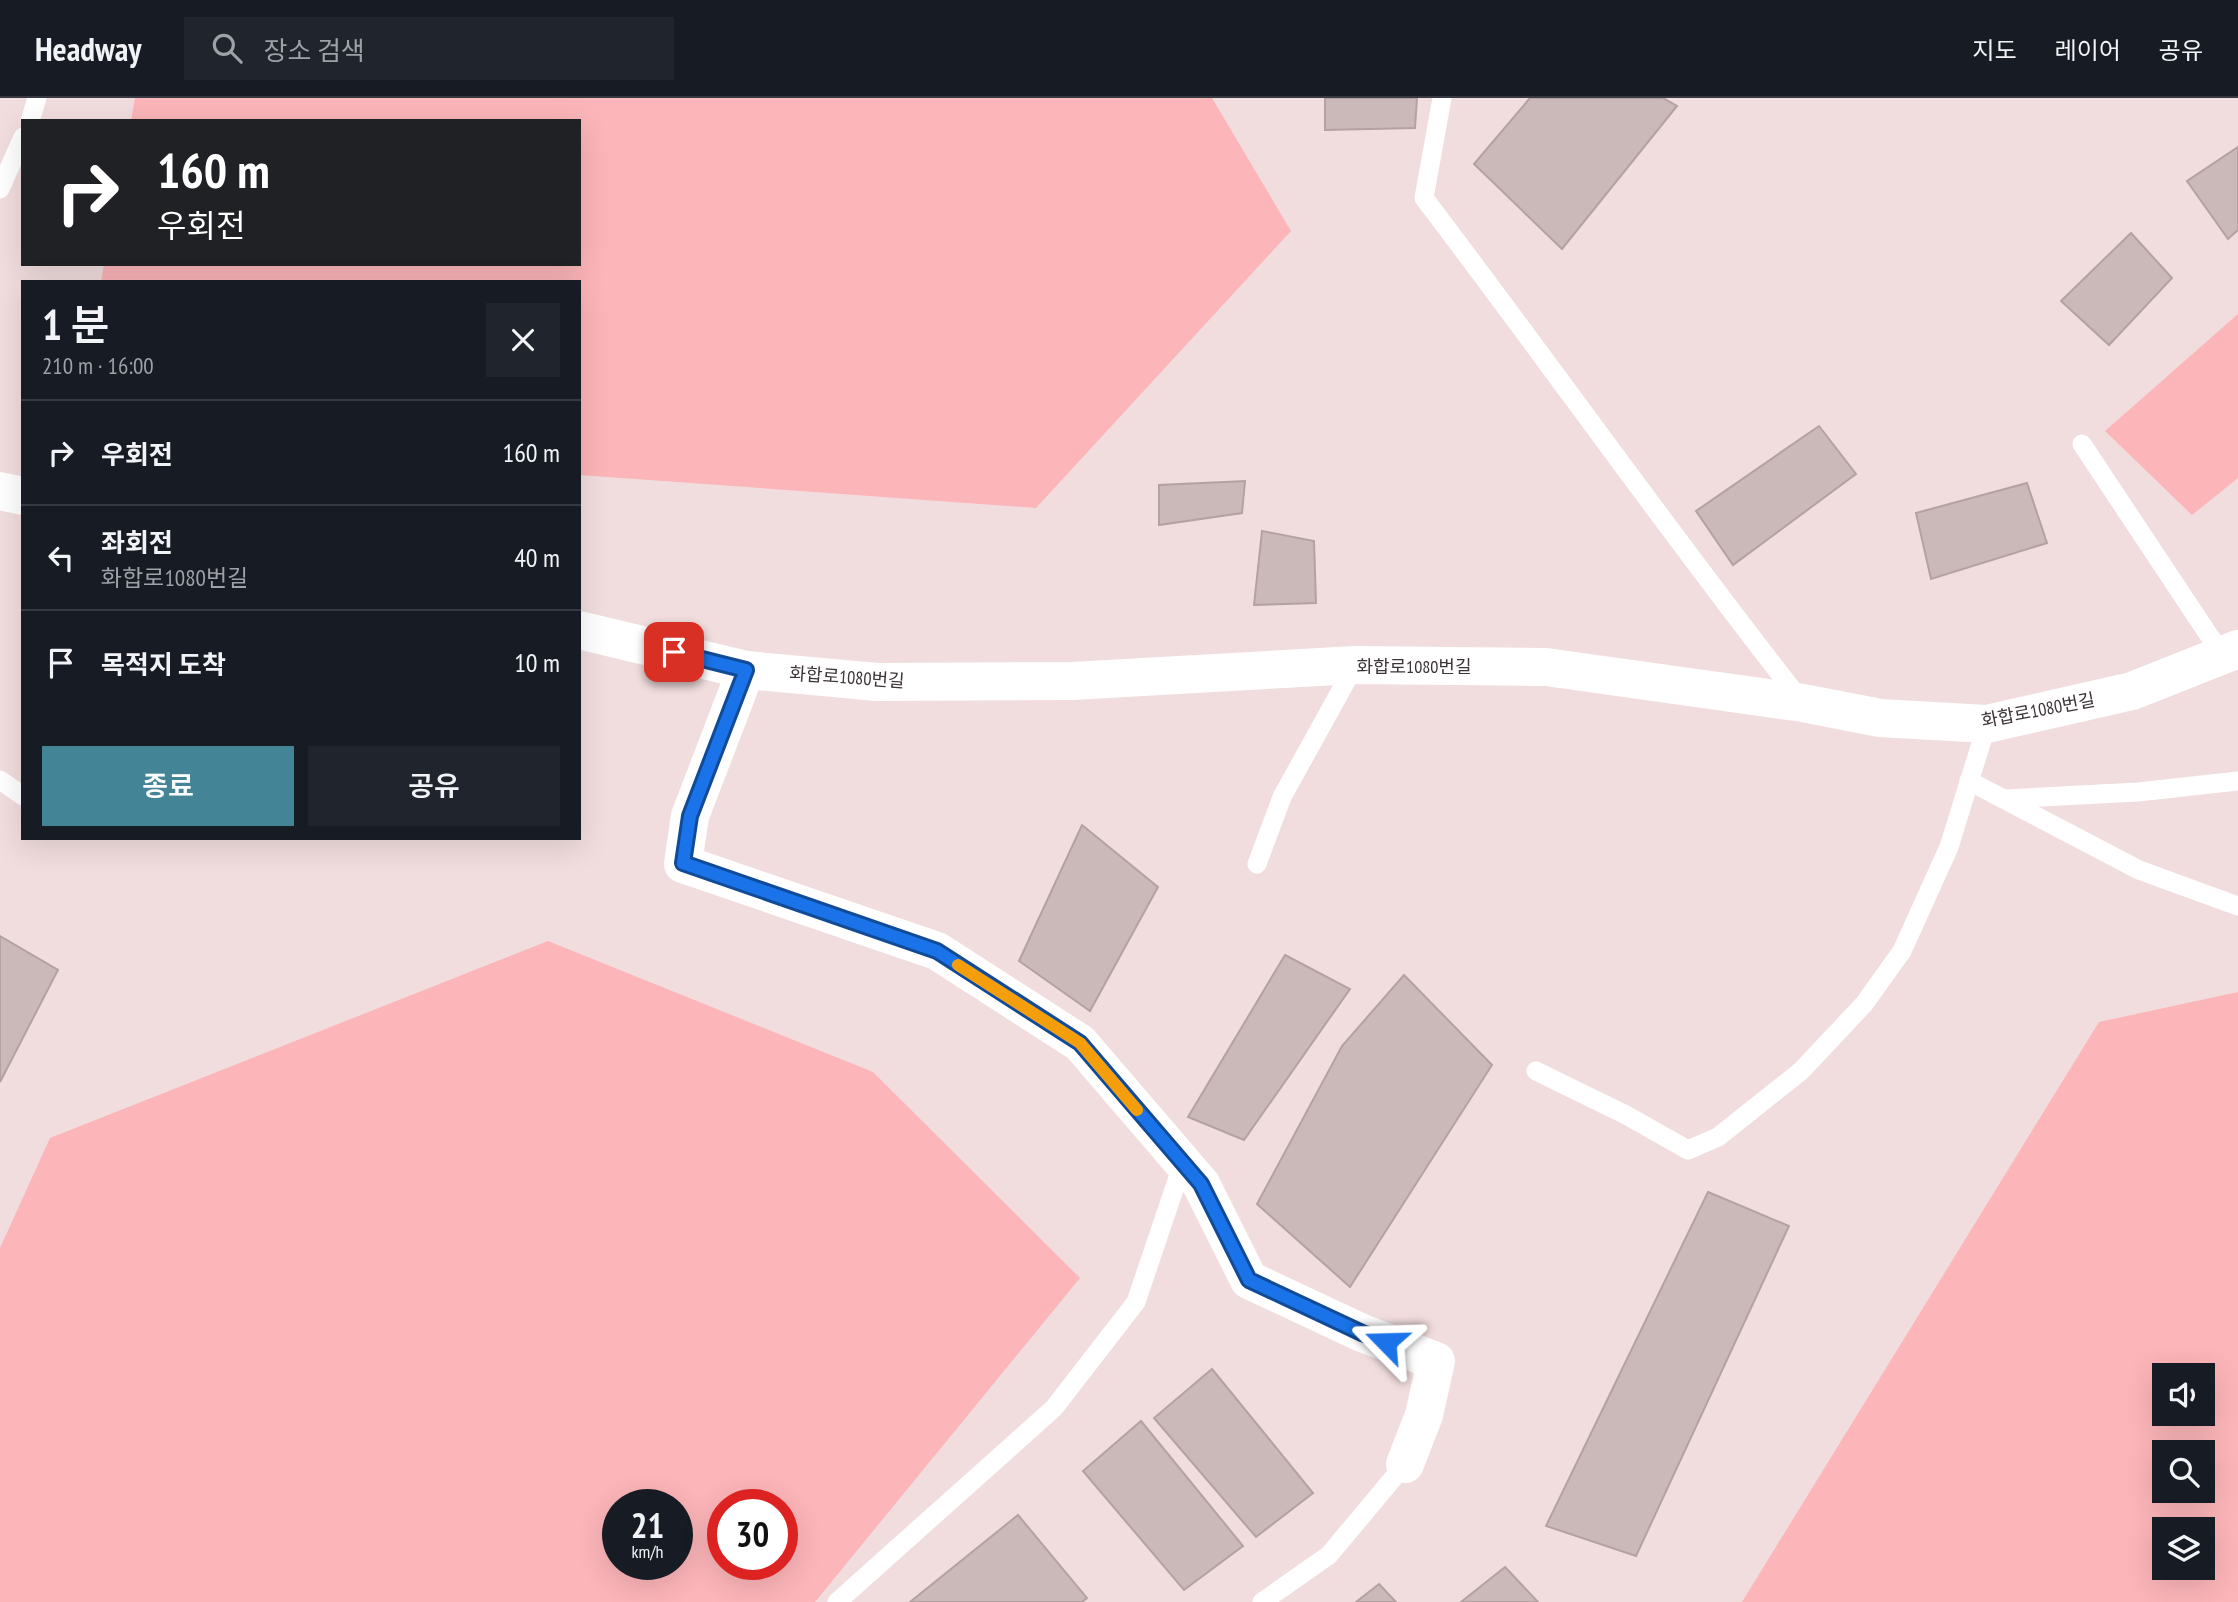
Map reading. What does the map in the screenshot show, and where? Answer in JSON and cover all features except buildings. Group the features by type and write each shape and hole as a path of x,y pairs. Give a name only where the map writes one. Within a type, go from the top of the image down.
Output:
{"street":[{"path":"0,491 21,496"},
{"name":"화합로1080번길","path":"581,630 746,670 877,681 1072,681 1355,665 1546,667 1803,703 1880,718 1987,724 2132,691 2230,652"},
{"path":"746,670 690,816 683,863 937,951 1080,1043 1201,1184 1249,1280 1362,1333 1436,1361 1424,1415 1405,1464"}],"lane":[{"path":"31,119 37,98"},
{"path":"1442,98 1424,198 1730,610 1803,703"},
{"path":"0,189 21,142"},
{"path":"2082,444 2230,652"},
{"path":"1257,864 1282,797 1355,665"},
{"path":"1536,1071 1626,1115 1688,1150 1718,1137 1801,1071 1864,1004 1902,951 1949,846 1987,724"},
{"path":"0,780 21,795"},
{"path":"1969,781 2139,870 2238,905"},
{"path":"2004,799 2138,792 2238,781"},
{"path":"836,1602 1054,1408 1136,1302 1183,1163"},
{"path":"1262,1602 1329,1555 1405,1464"}],"shaded area":[{"path":"135,98 1212,98 1291,231 1036,508 581,475 581,280 101,280 104,266 581,266 581,119 131,119"},
{"path":"2238,314 2238,478 2192,515 2105,431"},
{"path":"548,941 873,1072 1080,1278 815,1602 0,1602 0,1248 50,1138"},
{"path":"2238,992 2238,1602 1742,1602 2099,1022"}],"slow traffic":[{"path":"958,965 1080,1043 1137,1110"}],"route":[{"path":"674,652 746,670 690,816 683,863 937,951 1080,1043 1201,1184 1249,1280 1386,1342"}]}
